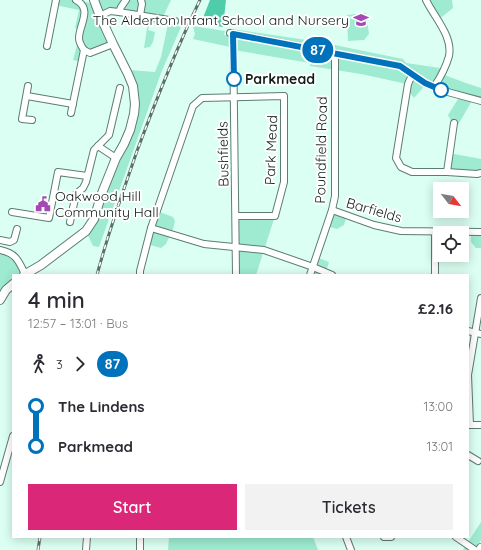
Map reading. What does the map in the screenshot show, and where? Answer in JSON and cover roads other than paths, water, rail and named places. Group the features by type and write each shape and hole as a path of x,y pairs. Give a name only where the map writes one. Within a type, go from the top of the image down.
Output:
{"street":[{"path":"47,46 56,0"},
{"path":"76,0 84,9 79,38 84,50 90,53 112,44"},
{"path":"26,274 86,231 94,219 102,193 116,158 130,130 134,114 135,104 133,86 112,44 94,0"},
{"path":"119,12 126,0"},
{"path":"140,15 142,4 141,0"},
{"path":"426,0 447,37 450,48 442,74 434,87"},
{"path":"100,16 110,11 175,21"},
{"name":"Bushfields","path":"236,274 234,97 231,33 335,53"},
{"path":"71,113 84,50"},
{"path":"335,53 400,66 425,83 444,92 481,101"},
{"name":"Poundfield Road","path":"310,274 332,210 334,196 335,53"},
{"path":"412,74 408,84 396,158 401,167 412,172 481,173"},
{"path":"28,86 22,119 32,120"},
{"path":"70,222 76,194 86,182 94,150 109,135 120,88"},
{"path":"27,96 73,104"},
{"name":"Park Mead","path":"234,97 284,96 284,182 275,216 236,216"},
{"path":"140,274 151,228 193,106 202,98 234,97"},
{"path":"447,172 454,123"},
{"path":"98,146 116,158"},
{"path":"12,212 49,218 58,172 87,176"},
{"name":"Barfields","path":"332,210 374,225 401,231 433,232"},
{"path":"151,228 204,244 264,250 330,274"},
{"path":"0,240 10,242 14,240 17,229"},
{"name":"Barfields","path":"469,232 481,232"},
{"path":"0,250 12,254 17,259 24,274"},
{"path":"435,262 435,274"},
{"path":"0,300 6,290 12,285"},
{"path":"469,371 478,333 481,298"},
{"path":"469,425 481,425"},
{"path":"0,482 12,440"},
{"path":"469,456 478,461"},
{"path":"86,538 86,550"},
{"path":"140,538 140,550"},
{"path":"346,538 351,550"},
{"path":"458,538 476,550"}],"railway":[{"path":"97,274 111,228 151,113 200,0"},
{"path":"38,550 40,538"}],"place":[{"name":"The Alderton Infant School and Nursery","path":"361,20"},
{"name":"Parkmead","path":"234,79"},
{"name":"Oakwood Hill Community Hall","path":"43,204"}]}
